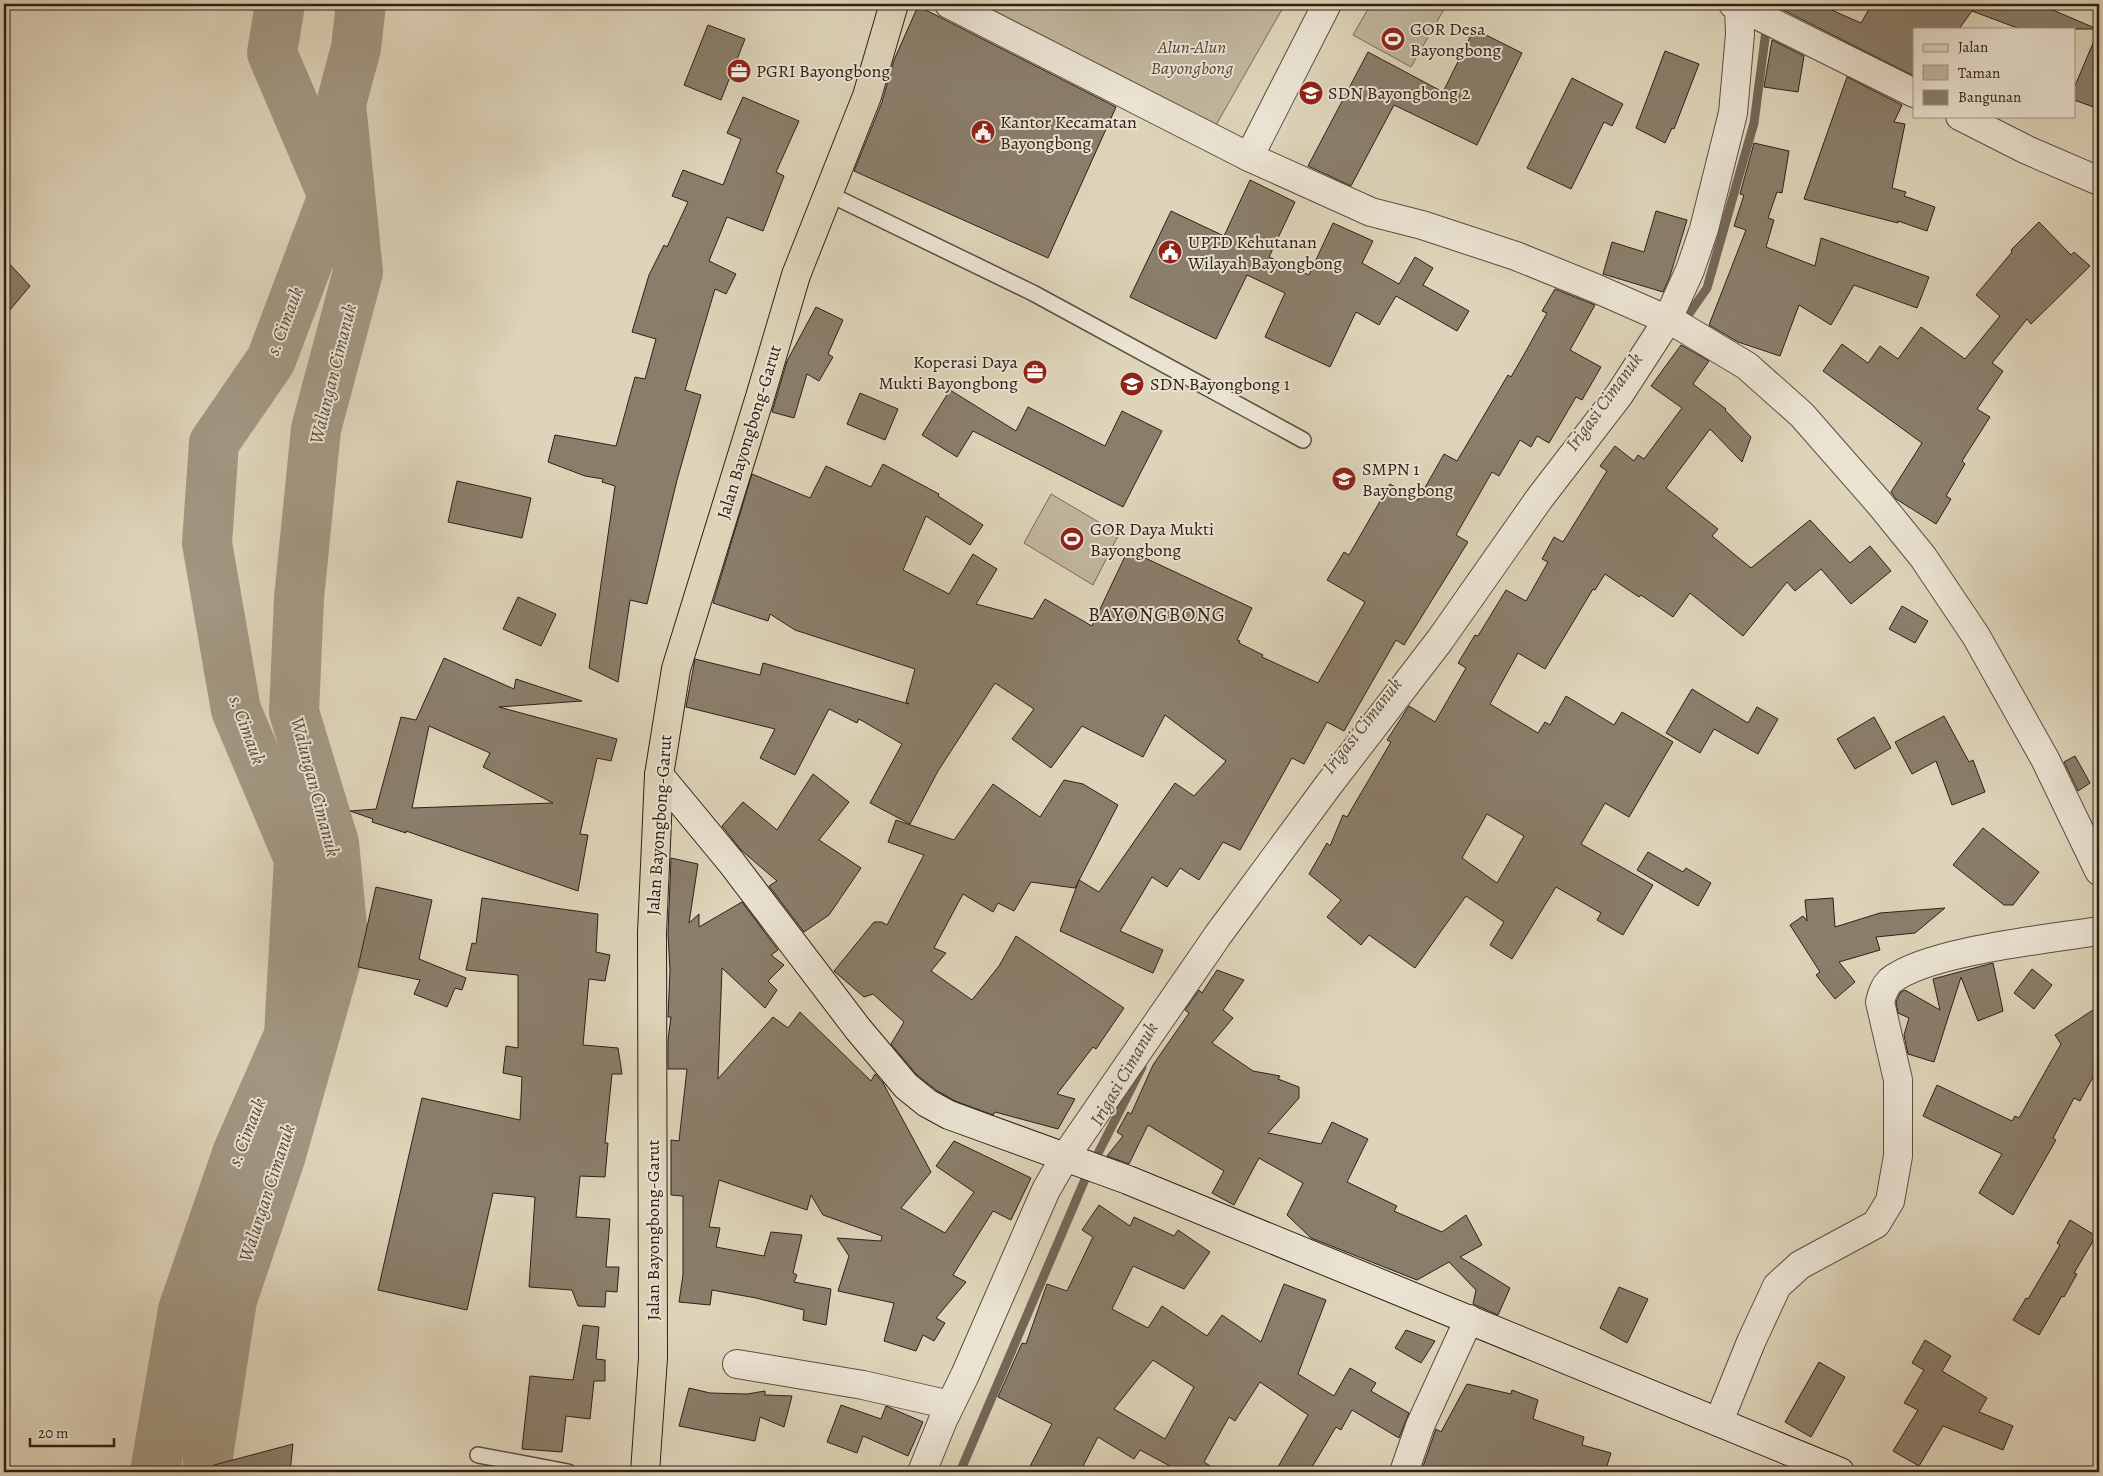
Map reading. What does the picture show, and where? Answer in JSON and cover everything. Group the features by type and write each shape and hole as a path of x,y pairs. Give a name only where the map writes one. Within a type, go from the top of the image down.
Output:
{"main road":[{"name":"Jalan Bayongbong-Garut","path":"645,1472 653,1358 652,934 659,775 676,669 796,274 868,96 894,4"}],"street":[{"path":"949,4 1249,156 1371,212 1422,225 1516,256 1672,322 1747,366 1802,415 1880,504 1923,557 1976,636 2004,685 2045,759 2099,871"},
{"path":"1249,156 1327,4"},
{"path":"922,1472 1046,1190 1073,1159 1218,936 1327,787 1440,640 1539,499 1672,322 1704,229 1733,113 1740,34 1745,8 1781,28 1913,93"},
{"path":"1964,118 2027,150 2099,181"},
{"path":"659,775 732,862 858,1029 906,1086 927,1103 949,1115 1128,1180 1840,1472"},
{"path":"1719,1421 1751,1342 1777,1286 1800,1265 1876,1224 1890,1202 1898,1156 1898,1080 1880,1002 1883,991 1890,982 1924,964 1958,955 2099,931"},
{"path":"1404,1472 1420,1426 1469,1319"},
{"path":"737,1364 863,1385 950,1406"}],"lane":[{"path":"829,194 1033,293 1303,440"},
{"path":"478,1455 568,1472"}],"green space":[{"name":"Alun-Alun Bayongbong","path":"949,4 1285,4 1216,125"},
{"name":"GOR Desa Bayongbong","path":"1371,4 1447,4 1411,67 1353,35"},
{"name":"GOR Daya Mukti Bayongbong","path":"1051,494 1119,534 1093,585 1024,543"}],"building":[{"path":"1778,4 1818,4 1861,23 1872,4 2039,4 2097,29 2017,28 1972,11 1960,28 1913,28 1913,75 1777,7"},
{"name":"Kantor Kecamatan Bayongbong","path":"918,6 1116,107 1048,258 854,171 882,102 894,60"},
{"path":"708,25 745,39 721,100 684,85"},
{"path":"1474,29 1522,53 1477,145 1394,105 1351,186 1308,166 1368,52 1443,92"},
{"path":"2099,29 2099,109 2076,101 2076,83"},
{"path":"1772,40 1804,56 1798,92 1764,87"},
{"path":"1665,51 1699,64 1674,129 1672,128 1665,143 1636,128"},
{"path":"1847,77 1902,105 1894,122 1905,124 1892,188 1906,192 1904,196 1935,207 1927,231 1898,221 1898,223 1804,199"},
{"path":"1572,78 1623,104 1612,126 1604,122 1571,189 1527,168"},
{"path":"743,97 799,121 776,172 784,176 763,231 727,217 709,261 736,274 726,294 715,289 685,390 701,395 677,480 647,604 630,600 618,682 589,668 615,486 602,482 603,479 585,476 548,462 555,435 616,446 635,377 645,379 656,339 632,332 649,275 664,245 667,247 688,202 672,196 683,170 723,185 741,139 727,133"},
{"path":"1754,143 1789,151 1782,193 1777,192 1768,218 1774,220 1766,247 1815,266 1821,238 1929,277 1917,308 1854,285 1831,325 1799,305 1780,356 1738,342 1709,325 1746,230 1734,226 1744,195 1740,194"},
{"path":"1250,180 1295,202 1269,257 1309,275 1333,223 1373,241 1362,263 1399,284 1415,257 1433,268 1423,285 1469,311 1457,331 1396,296 1379,325 1356,312 1330,367 1265,337 1285,293 1247,275 1216,339 1130,297 1171,211 1224,236"},
{"path":"1656,211 1687,220 1670,276 1663,292 1603,274 1612,242 1644,252"},
{"path":"2039,222 2071,255 2074,252 2090,266 2031,324 2027,319 1992,363 2003,371 1977,409 1990,417 1962,461 1965,464 1946,496 1951,499 1936,524 1896,499 1891,492 1922,443 1823,371 1842,344 1868,363 1880,346 1898,359 1921,327 1965,359 2000,316 1976,295 2012,252 2011,250"},
{"path":"4,258 30,286 4,317"},
{"path":"1555,289 1595,305 1570,350 1601,367 1582,400 1576,397 1549,443 1537,436 1531,447 1520,440 1499,476 1492,472 1456,535 1468,542 1404,645 1396,640 1344,731 1327,722 1304,764 1292,758 1240,850 1223,842 1199,880 1180,868 1167,887 1152,877 1120,931 1163,950 1153,973 1060,931 1079,880 1099,892 1175,783 1194,796 1226,761 1165,715 1143,757 1082,726 1051,768 1012,739 1034,709 995,683 938,771 910,824 870,803 902,744 859,719 857,723 829,709 795,775 760,758 775,729 686,707 695,659 760,675 763,663 909,704 906,702 915,669 795,630 770,614 768,621 713,603 752,474 810,498 826,466 871,487 883,464 939,494 938,496 983,525 970,545 926,516 903,570 949,594 973,554 997,569 976,604 1033,619 1045,599 1092,626 1128,550 1252,608 1237,640 1240,641 1239,643 1263,655 1262,657 1318,683 1365,602 1327,580 1344,552 1349,555 1390,484 1418,500 1444,454 1457,461 1508,375 1511,377 1526,351 1547,313 1542,311"},
{"path":"816,307 843,320 828,354 833,357 819,381 807,374 794,418 772,412 787,361"},
{"path":"1681,345 1709,361 1693,384 1726,409 1751,437 1742,462 1710,429 1666,488 1718,529 1712,536 1751,568 1810,520 1850,563 1870,546 1891,571 1851,604 1821,569 1795,591 1787,582 1743,636 1690,593 1673,617 1605,574 1595,590 1593,589 1545,669 1518,653 1490,704 1538,733 1545,722 1550,725 1566,696 1614,725 1622,712 1673,742 1629,817 1605,803 1581,844 1653,885 1623,935 1597,920 1601,913 1556,887 1512,959 1490,945 1504,922 1466,896 1415,968 1369,935 1361,945 1327,917 1341,900 1309,874 1327,843 1330,846 1343,815 1347,817 1391,742 1387,740 1409,706 1435,722 1466,668 1458,663 1475,635 1478,636 1506,590 1526,601 1548,562 1542,559 1554,537 1563,542 1607,471 1600,466 1615,446 1634,461 1638,455 1644,459 1682,408 1651,386","holes":["1487,814 1524,836 1497,883 1462,858"]},
{"path":"950,390 1016,431 1028,407 1105,446 1122,411 1162,431 1123,507 973,431 957,457 922,435"},
{"path":"860,393 898,409 885,440 847,424"},
{"path":"457,481 531,498 522,538 448,522"},
{"path":"518,597 556,614 541,646 503,629"},
{"path":"1902,606 1928,621 1915,643 1889,629"},
{"path":"444,658 514,689 516,679 582,701 499,707 617,739 611,761 597,758 580,834 588,835 578,891 406,831 406,833 372,822 373,819 350,811 376,809 401,717 416,720","holes":["429,726 490,753 483,767 553,803 412,808"]},
{"path":"1692,689 1748,723 1757,707 1778,719 1758,754 1714,729 1700,753 1666,733"},
{"path":"1944,716 1969,762 1973,760 1985,792 1952,805 1936,761 1912,774 1895,742"},
{"path":"1874,717 1891,748 1855,769 1837,739"},
{"path":"2075,756 2090,783 2078,791 2064,762"},
{"path":"813,774 849,802 819,840 861,868 829,915 804,932 769,886 777,881 741,850 722,826 743,802 777,830"},
{"path":"1064,780 1083,784 1118,805 1075,888 1031,882 1014,911 998,903 993,912 963,894 934,948 946,953 931,971 972,1000 999,966 1016,936 1124,1008 1096,1049 1093,1047 1057,1094 1075,1099 1058,1129 995,1112 993,1115 955,1101 936,1090 917,1075 891,1044 904,1022 873,994 864,997 834,971 874,922 882,922 887,925 924,855 888,842 896,820 954,840 993,784 1040,817"},
{"path":"1983,828 2039,872 2013,905 2004,905 1953,865"},
{"path":"1648,852 1683,872 1686,868 1711,883 1698,906 1637,870"},
{"path":"671,858 698,864 689,923 699,914 699,927 742,902 778,950 771,955 784,965 768,981 777,990 765,1008 722,968 718,1079 773,1017 788,1028 800,1012 871,1081 875,1074 883,1083 931,1172 901,1208 945,1233 974,1192 936,1166 954,1141 1031,1178 1011,1220 993,1211 953,1275 966,1282 936,1318 945,1323 934,1341 923,1335 916,1351 884,1341 894,1303 838,1291 849,1256 837,1238 881,1241 882,1236 823,1215 811,1195 807,1210 719,1180 709,1227 720,1228 716,1247 764,1256 771,1232 802,1235 793,1273 797,1275 794,1282 831,1289 826,1325 803,1320 804,1310 756,1298 712,1290 710,1305 679,1302 683,1275 683,1196 671,1195 671,1140 679,1141 687,1069 668,1069 668,1040 671,1017 668,1017 670,970 668,933"},
{"path":"376,887 432,900 419,959 466,978 462,990 455,988 447,1007 414,994 420,980 358,967"},
{"path":"482,898 598,914 596,952 610,955 605,981 589,979 583,1045 618,1048 622,1074 612,1074 605,1143 608,1143 605,1177 580,1176 576,1217 610,1219 606,1267 619,1267 617,1292 606,1291 605,1307 578,1306 572,1290 529,1287 535,1197 493,1193 467,1310 378,1290 422,1098 520,1120 522,1077 503,1073 506,1046 518,1048 518,975 466,970 472,943 476,944"},
{"path":"1833,898 1835,927 1880,913 1945,908 1915,933 1876,937 1880,950 1839,962 1855,982 1835,999 1816,975 1820,972 1790,925 1803,916 1807,921 1805,900"},
{"path":"1993,963 2003,1011 1978,1021 1961,977 1934,1062 1908,1054 1904,1035 1909,1018 1898,1013 1896,1002 1900,993 1905,990 1940,1010 1933,979"},
{"path":"2032,969 2052,985 2034,1009 2014,993"},
{"path":"1217,970 1244,980 1223,1010 1233,1018 1212,1043 1253,1071 1280,1076 1278,1079 1299,1087 1299,1098 1268,1133 1321,1144 1332,1122 1368,1139 1347,1182 1397,1206 1394,1211 1442,1232 1466,1215 1482,1245 1460,1257 1510,1288 1498,1315 1473,1304 1476,1290 1449,1262 1417,1280 1311,1238 1287,1215 1303,1183 1259,1158 1234,1205 1212,1193 1224,1171 1148,1125 1129,1164 1107,1156 1123,1136 1117,1132 1128,1112 1131,1114 1153,1065 1189,1013 1185,1010 1199,990 1202,993"},
{"path":"2099,1006 2099,1066 2080,1101 2074,1098 2053,1138 2056,1140 2013,1215 1979,1193 2002,1154 1923,1116 1937,1085 2012,1121 2015,1116 2019,1118 2061,1044 2055,1035"},
{"path":"1099,1205 1130,1226 1134,1217 1174,1236 1178,1230 1210,1252 1184,1289 1133,1266 1112,1309 1148,1328 1162,1306 1207,1336 1222,1315 1261,1342 1284,1284 1326,1300 1298,1374 1334,1396 1350,1368 1376,1383 1371,1391 1409,1413 1399,1438 1352,1410 1341,1430 1336,1427 1309,1472 1275,1472 1308,1415 1260,1382 1235,1421 1229,1417 1204,1462 1215,1469 1213,1472 1181,1472 1140,1450 1134,1459 1098,1437 1080,1472 1027,1472 1052,1424 998,1397 1022,1343 1026,1344 1047,1284 1067,1291 1093,1237 1082,1230","holes":["1153,1360 1194,1387 1165,1439 1114,1409"]},
{"path":"2070,1220 2096,1236 2074,1273 2077,1274 2064,1297 2062,1296 2039,1335 2013,1320 2026,1298 2028,1299 2060,1245 2057,1243"},
{"path":"1619,1287 1648,1299 1627,1343 1600,1328"},
{"path":"583,1325 599,1327 596,1359 605,1360 605,1381 594,1381 590,1419 566,1416 562,1452 522,1449 530,1376 573,1380"},
{"path":"1406,1330 1435,1341 1421,1363 1395,1348"},
{"path":"1925,1340 1951,1356 1942,1371 1987,1398 1979,1412 2013,1426 2003,1450 1943,1426 1919,1466 1893,1451 1918,1410 1904,1403 1924,1370 1912,1363"},
{"path":"1819,1362 1845,1377 1811,1437 1785,1422"},
{"path":"1467,1384 1511,1394 1512,1390 1538,1400 1533,1419 1584,1437 1582,1445 1611,1453 1605,1472 1433,1472 1422,1469 1436,1429 1441,1432"},
{"path":"689,1388 710,1393 747,1394 765,1391 765,1395 792,1396 784,1427 760,1417 755,1441 679,1426"},
{"path":"841,1405 881,1419 886,1406 923,1422 908,1456 863,1436 857,1453 827,1442"},
{"path":"293,1444 290,1472 215,1472 214,1465"}],"waterway":[{"name":"s. Cimauk","path":"155,1472 183,1310 238,1151 289,1035 299,859 236,710 207,543 214,443 271,360 333,196 272,53 280,4"},
{"name":"Walungan Cimanuk","path":"208,1472 208,1456 232,1300 281,1155 343,936 334,843 294,712 299,598 316,429 358,272 341,104 356,48 361,4"},
{"name":"Irigasi Cimanuk","path":"1682,324 1707,288 1754,123 1766,31 1765,4"},
{"name":"Irigasi Cimanuk","path":"960,1472 1086,1177 1142,1067"}],"place":[{"name":"GOR Desa Bayongbong","path":"1393,39"},
{"name":"PGRI Bayongbong","path":"739,71"},
{"name":"SDN Bayongbong 2","path":"1311,93"},
{"name":"Kantor Kecamatan Bayongbong","path":"983,132"},
{"name":"UPTD Kehutanan Wilayah Bayongbong","path":"1170,252"},
{"name":"Koperasi Daya Mukti Bayongbong","path":"1035,372"},
{"name":"SDN Bayongbong 1","path":"1132,384"},
{"name":"SMPN 1 Bayongbong","path":"1344,479"},
{"name":"GOR Daya Mukti Bayongbong","path":"1072,539"}],"district":[{"name":"BAYONGBONG","path":"1157,614"}]}
